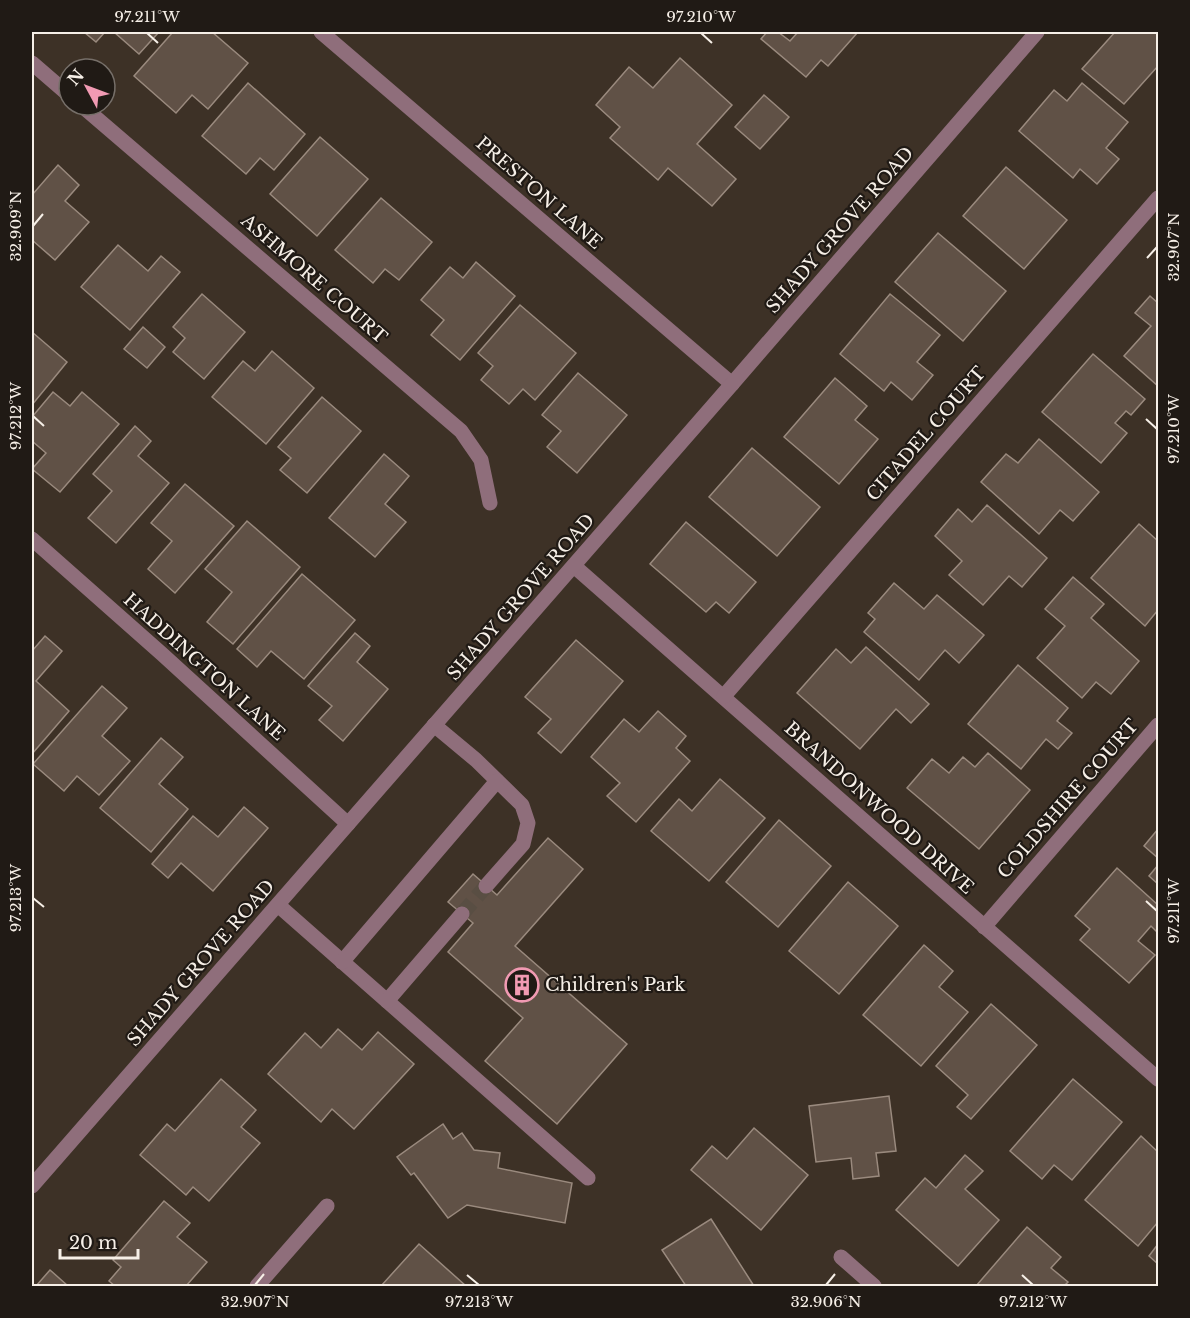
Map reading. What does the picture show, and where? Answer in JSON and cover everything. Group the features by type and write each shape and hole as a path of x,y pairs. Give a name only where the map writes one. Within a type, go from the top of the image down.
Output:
{"street":[{"name":"PRESTON LANE","path":"321,32 732,384"},
{"name":"SHADY GROVE ROAD","path":"32,1186 1037,32"},
{"path":"32,63 57,85"},
{"name":"ASHMORE COURT","path":"95,117 461,431 481,460 490,503"},
{"name":"CITADEL COURT","path":"724,696 1158,198"},
{"name":"HADDINGTON LANE","path":"32,539 348,824"},
{"name":"BRANDONWOOD DRIVE","path":"574,566 1158,1079"},
{"name":"COLDSHIRE COURT","path":"984,927 1158,724"},
{"path":"434,725 476,760 522,806 528,823 523,844 486,886"},
{"path":"342,962 498,782"},
{"path":"278,905 588,1178"},
{"path":"387,1001 462,914"},
{"path":"257,1287 327,1206"},
{"path":"840,1257 874,1287"}],"building":[{"path":"84,32 105,32 96,42"},
{"path":"114,32 159,32 139,54"},
{"path":"173,32 212,32 248,63 208,109 192,95 176,113 134,76"},
{"path":"767,32 778,32 790,41 798,32 858,32 828,66 821,60 806,77 761,39"},
{"path":"1115,32 1158,32 1158,66 1124,104 1082,69"},
{"path":"680,58 732,105 697,144 736,179 712,206 668,168 658,180 610,138 620,127 596,105 629,67 653,88"},
{"path":"248,83 305,134 274,170 260,158 246,174 202,136"},
{"path":"1082,83 1128,122 1106,148 1119,159 1097,184 1080,169 1073,178 1019,131 1054,90 1067,101"},
{"path":"764,95 789,117 760,149 735,127"},
{"path":"320,137 368,179 317,236 270,194"},
{"path":"58,165 79,185 65,201 89,222 55,260 32,240 32,195"},
{"path":"1006,167 1067,220 1024,269 963,216"},
{"path":"381,198 432,242 399,280 385,269 373,283 335,250"},
{"path":"938,233 1006,291 963,341 895,282"},
{"path":"118,245 148,271 161,256 180,272 130,330 81,287"},
{"path":"476,262 515,296 460,360 431,335 444,320 421,300 450,267 463,278"},
{"path":"202,294 245,332 204,379 173,352 185,338 173,327"},
{"path":"890,294 940,335 917,362 933,375 912,400 891,382 884,391 840,354"},
{"path":"1150,296 1158,303 1158,386 1124,356 1151,326 1135,313"},
{"path":"520,305 576,353 535,400 523,389 509,404 481,380 493,366 478,353"},
{"path":"143,327 165,347 147,368 124,349"},
{"path":"32,332 67,362 32,405"},
{"path":"272,351 314,388 266,444 212,397 243,361 255,371"},
{"path":"1093,354 1145,399 1131,415 1126,411 1115,423 1127,433 1101,463 1042,412"},
{"path":"578,373 627,415 577,473 547,447 561,431 542,415"},
{"path":"835,378 867,406 855,420 878,439 839,484 784,437"},
{"path":"53,392 70,406 82,392 119,424 60,492 32,469 46,453 32,441 32,417"},
{"path":"322,397 361,431 307,493 280,470 291,458 278,447"},
{"path":"135,426 151,441 138,456 169,483 116,543 88,518 112,491 93,474"},
{"path":"1039,439 1099,492 1073,521 1060,510 1039,534 981,482 1006,454 1018,463"},
{"path":"752,448 820,507 777,556 709,497"},
{"path":"384,454 409,476 385,504 406,522 375,557 329,518"},
{"path":"185,484 234,526 175,593 148,569 172,541 151,523"},
{"path":"987,505 1047,558 1022,587 1009,576 983,605 949,575 962,561 935,536 958,509 972,522"},
{"path":"247,521 300,567 233,644 207,622 232,592 205,569"},
{"path":"686,522 756,582 729,613 716,602 706,612 650,564"},
{"path":"1139,524 1158,541 1158,610 1145,626 1091,578"},
{"path":"302,574 355,620 304,679 271,651 257,667 237,649"},
{"path":"1073,577 1104,604 1091,618 1139,661 1111,694 1096,682 1082,698 1037,658 1065,626 1045,609"},
{"path":"894,583 924,609 937,595 984,635 959,663 945,650 919,680 864,632 875,619 868,613"},
{"path":"355,633 370,646 357,662 388,689 343,741 319,720 332,706 308,686"},
{"path":"45,636 62,651 36,681 69,711 32,754 32,651"},
{"path":"576,640 623,681 561,753 538,733 551,719 525,697"},
{"path":"866,647 929,704 911,723 896,709 860,749 797,693 836,649 851,663"},
{"path":"1018,665 1068,708 1057,721 1072,733 1058,749 1046,739 1021,769 968,724"},
{"path":"102,686 127,708 102,736 130,761 99,795 77,776 64,791 33,764"},
{"path":"658,711 686,736 676,748 690,761 636,822 607,796 620,783 591,757 624,719 639,732"},
{"path":"161,738 183,757 159,784 188,809 151,852 100,808"},
{"path":"988,753 1030,790 979,849 907,788 932,759 949,773 963,757 975,767"},
{"path":"720,779 765,818 709,881 651,831 679,799 692,811"},
{"path":"244,807 268,828 213,891 181,863 168,878 152,864 193,816 218,837"},
{"path":"779,820 831,866 778,927 726,882"},
{"path":"1158,829 1158,858 1144,846"},
{"name":"Children's Park","path":"548,838 583,869 515,946 627,1044 557,1124 485,1061 523,1018 448,952 473,923 448,902 473,874 497,895"},
{"path":"1158,865 1158,884 1149,876"},
{"path":"1117,868 1158,905 1158,933 1151,926 1138,941 1155,955 1129,983 1080,940 1090,929 1075,916"},
{"path":"848,882 898,926 839,994 789,951"},
{"path":"924,945 953,971 939,987 968,1012 921,1066 863,1015"},
{"path":"991,1004 1037,1045 971,1119 957,1107 968,1095 936,1066"},
{"path":"338,1029 362,1050 378,1032 414,1064 354,1129 332,1109 321,1122 268,1074 305,1033 321,1048"},
{"path":"221,1079 256,1110 241,1127 260,1143 209,1201 193,1187 186,1195 140,1155 167,1124 175,1131"},
{"path":"1073,1079 1122,1122 1072,1180 1054,1165 1042,1179 1010,1151"},
{"path":"889,1096 896,1151 876,1153 879,1176 853,1179 851,1158 816,1162 809,1106"},
{"path":"443,1124 453,1139 462,1133 474,1150 500,1153 498,1168 572,1183 565,1223 467,1205 448,1218 414,1173 411,1175 397,1157"},
{"path":"754,1128 808,1175 761,1230 691,1170 712,1146 727,1159"},
{"path":"1141,1136 1158,1152 1158,1222 1138,1246 1085,1200"},
{"path":"965,1155 983,1171 965,1189 999,1220 958,1266 896,1210 925,1178 936,1188"},
{"path":"164,1201 190,1223 177,1237 207,1262 186,1286 115,1286 109,1281 121,1267 113,1260"},
{"path":"711,1219 754,1286 686,1286 662,1250"},
{"path":"1027,1227 1061,1257 1051,1268 1068,1282 1064,1286 976,1286"},
{"path":"419,1244 466,1286 381,1286"},
{"path":"1158,1244 1158,1264 1149,1256"},
{"path":"50,1270 68,1286 36,1286"}],"tunnel":[{"path":"462,914 486,886"}],"place":[{"name":"Children's Park","path":"522,985"}]}
